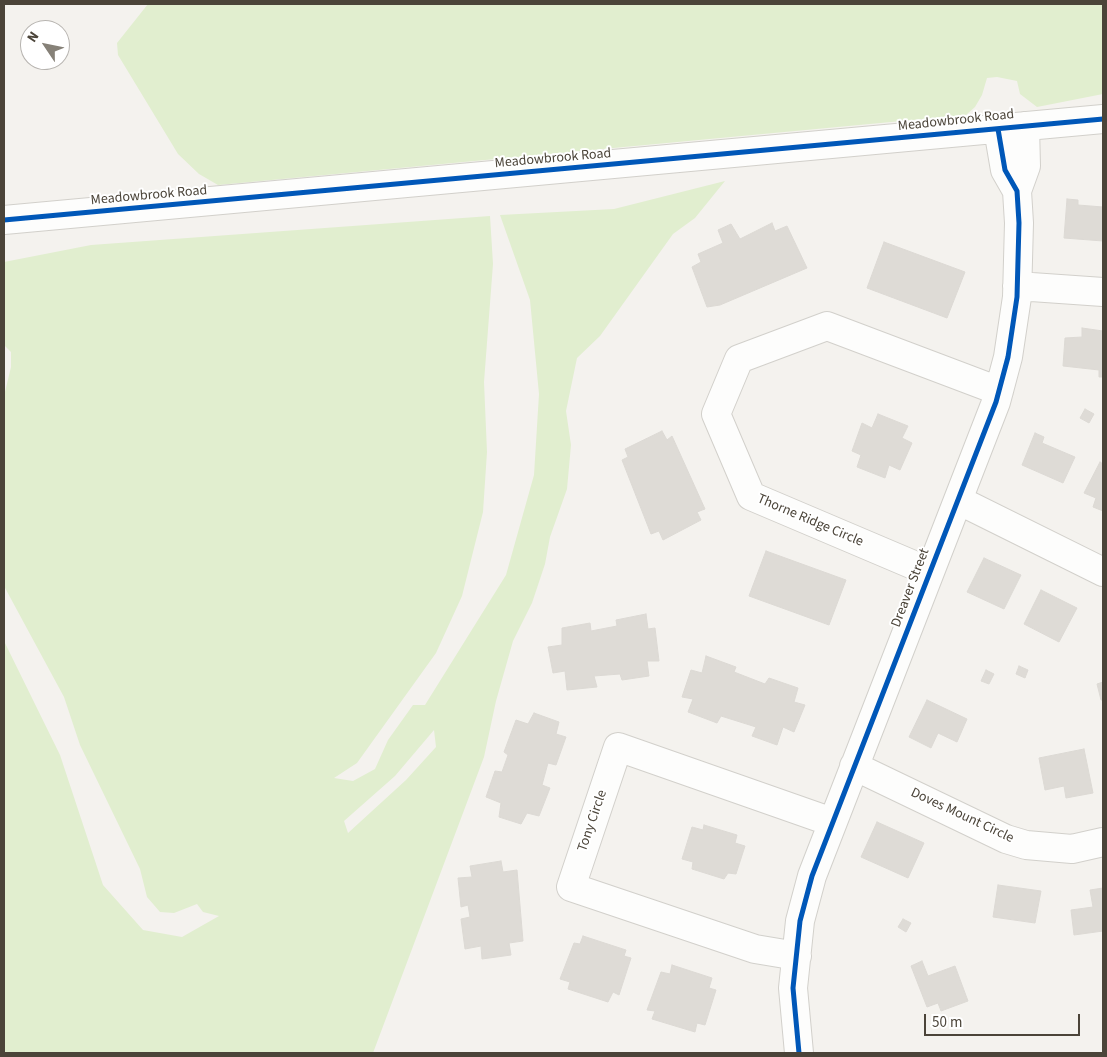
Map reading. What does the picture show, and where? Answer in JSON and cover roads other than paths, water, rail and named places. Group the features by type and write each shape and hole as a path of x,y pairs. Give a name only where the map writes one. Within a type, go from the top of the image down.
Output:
{"street":[{"name":"Meadowbrook Road","path":"4,220 1103,119"},
{"name":"Dreaver Street","path":"1016,191 1026,166 1025,126"},
{"name":"Dreaver Street","path":"798,1053 793,988 800,921 812,876 958,500 999,391 1008,358 1017,286 1019,222 1016,191 1005,170 998,129"},
{"path":"1017,286 1103,292"},
{"name":"Thorne Ridge Circle","path":"930,572 751,496 716,414 739,359 827,326 999,391"},
{"path":"958,500 1103,572"},
{"name":"Tony Circle","path":"797,956 755,949 571,887 618,747 832,822"},
{"name":"Doves Mount Circle","path":"854,766 1006,839 1026,845 1050,848 1072,848 1103,842"}]}
